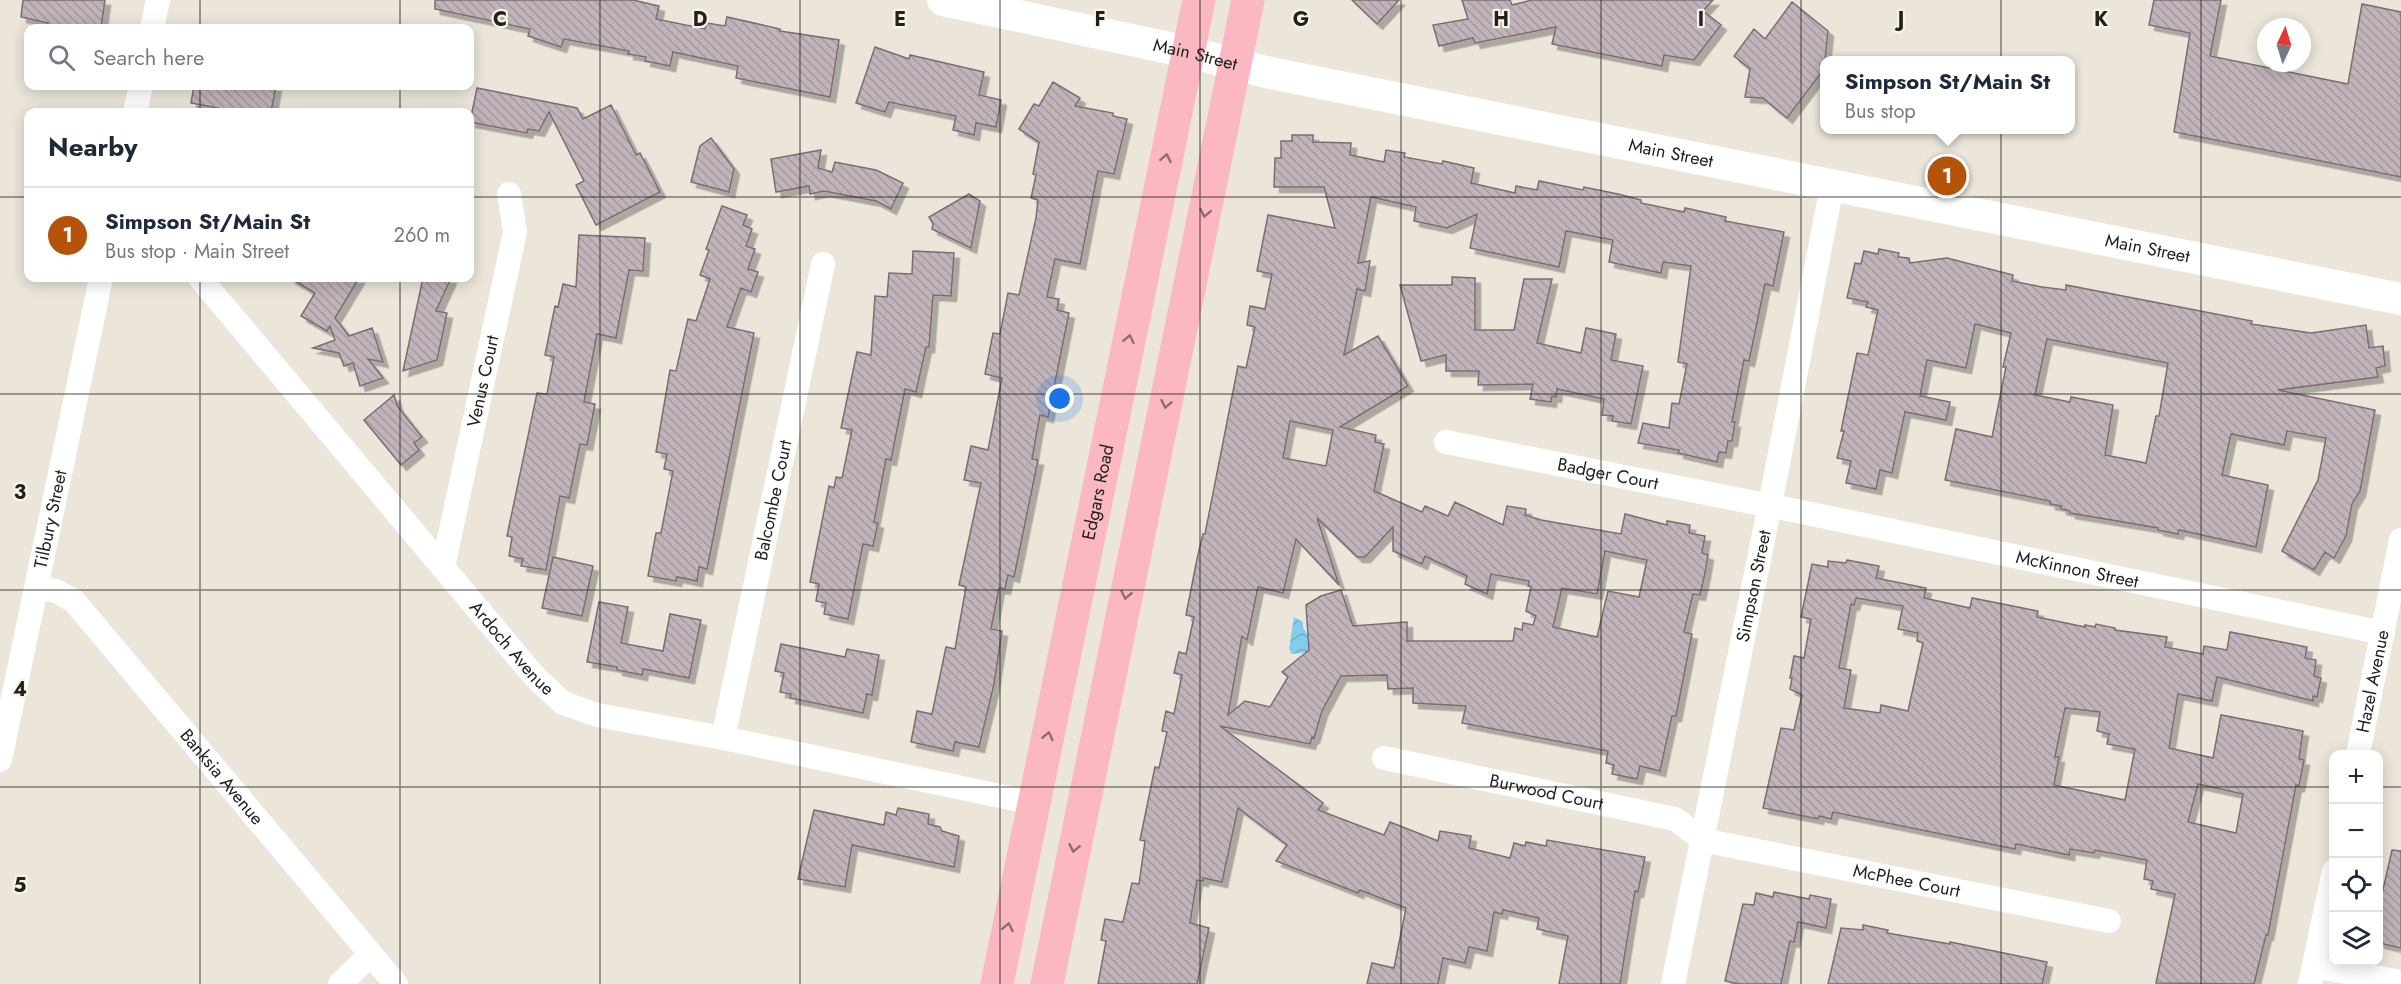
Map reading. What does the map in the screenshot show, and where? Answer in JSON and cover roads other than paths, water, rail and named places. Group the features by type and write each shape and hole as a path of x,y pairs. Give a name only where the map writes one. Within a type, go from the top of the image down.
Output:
{"main road":[{"name":"Edgars Road","path":"997,984 1199,0"},
{"path":"1047,984 1248,0"}],"street":[{"path":"153,24 158,0"},
{"name":"Main Street","path":"943,0 1188,52 1281,75 2401,299"},
{"path":"136,108 140,90"},
{"name":"Simpson Street","path":"1673,984 1832,186"},
{"name":"Venus Court","path":"443,567 515,232 509,194"},
{"name":"Balcombe Court","path":"723,738 823,264"},
{"name":"Tilbury Street","path":"0,760 6,705 37,586 100,282"},
{"name":"Ardoch Avenue","path":"203,282 535,677 563,703 597,715 723,738 1034,803"},
{"name":"Badger Court","path":"1446,442 1770,505"},
{"name":"McKinnon Street","path":"1770,505 2383,633"},
{"name":"Hazel Avenue","path":"2359,750 2401,540"},
{"name":"Banksia Avenue","path":"37,586 58,592 74,601 396,984"},
{"name":"Burwood Court","path":"1384,758 1675,819 1703,840"},
{"name":"McPhee Court","path":"1703,840 2109,921"},
{"path":"2329,895 2312,975 2401,982"},
{"path":"340,984 370,955"}],"water":[{"path":"1294,617 1303,622 1309,638 1309,652 1292,654 1289,649"}],"place":[{"name":"Simpson St/Main St","path":"1947,176"}]}
